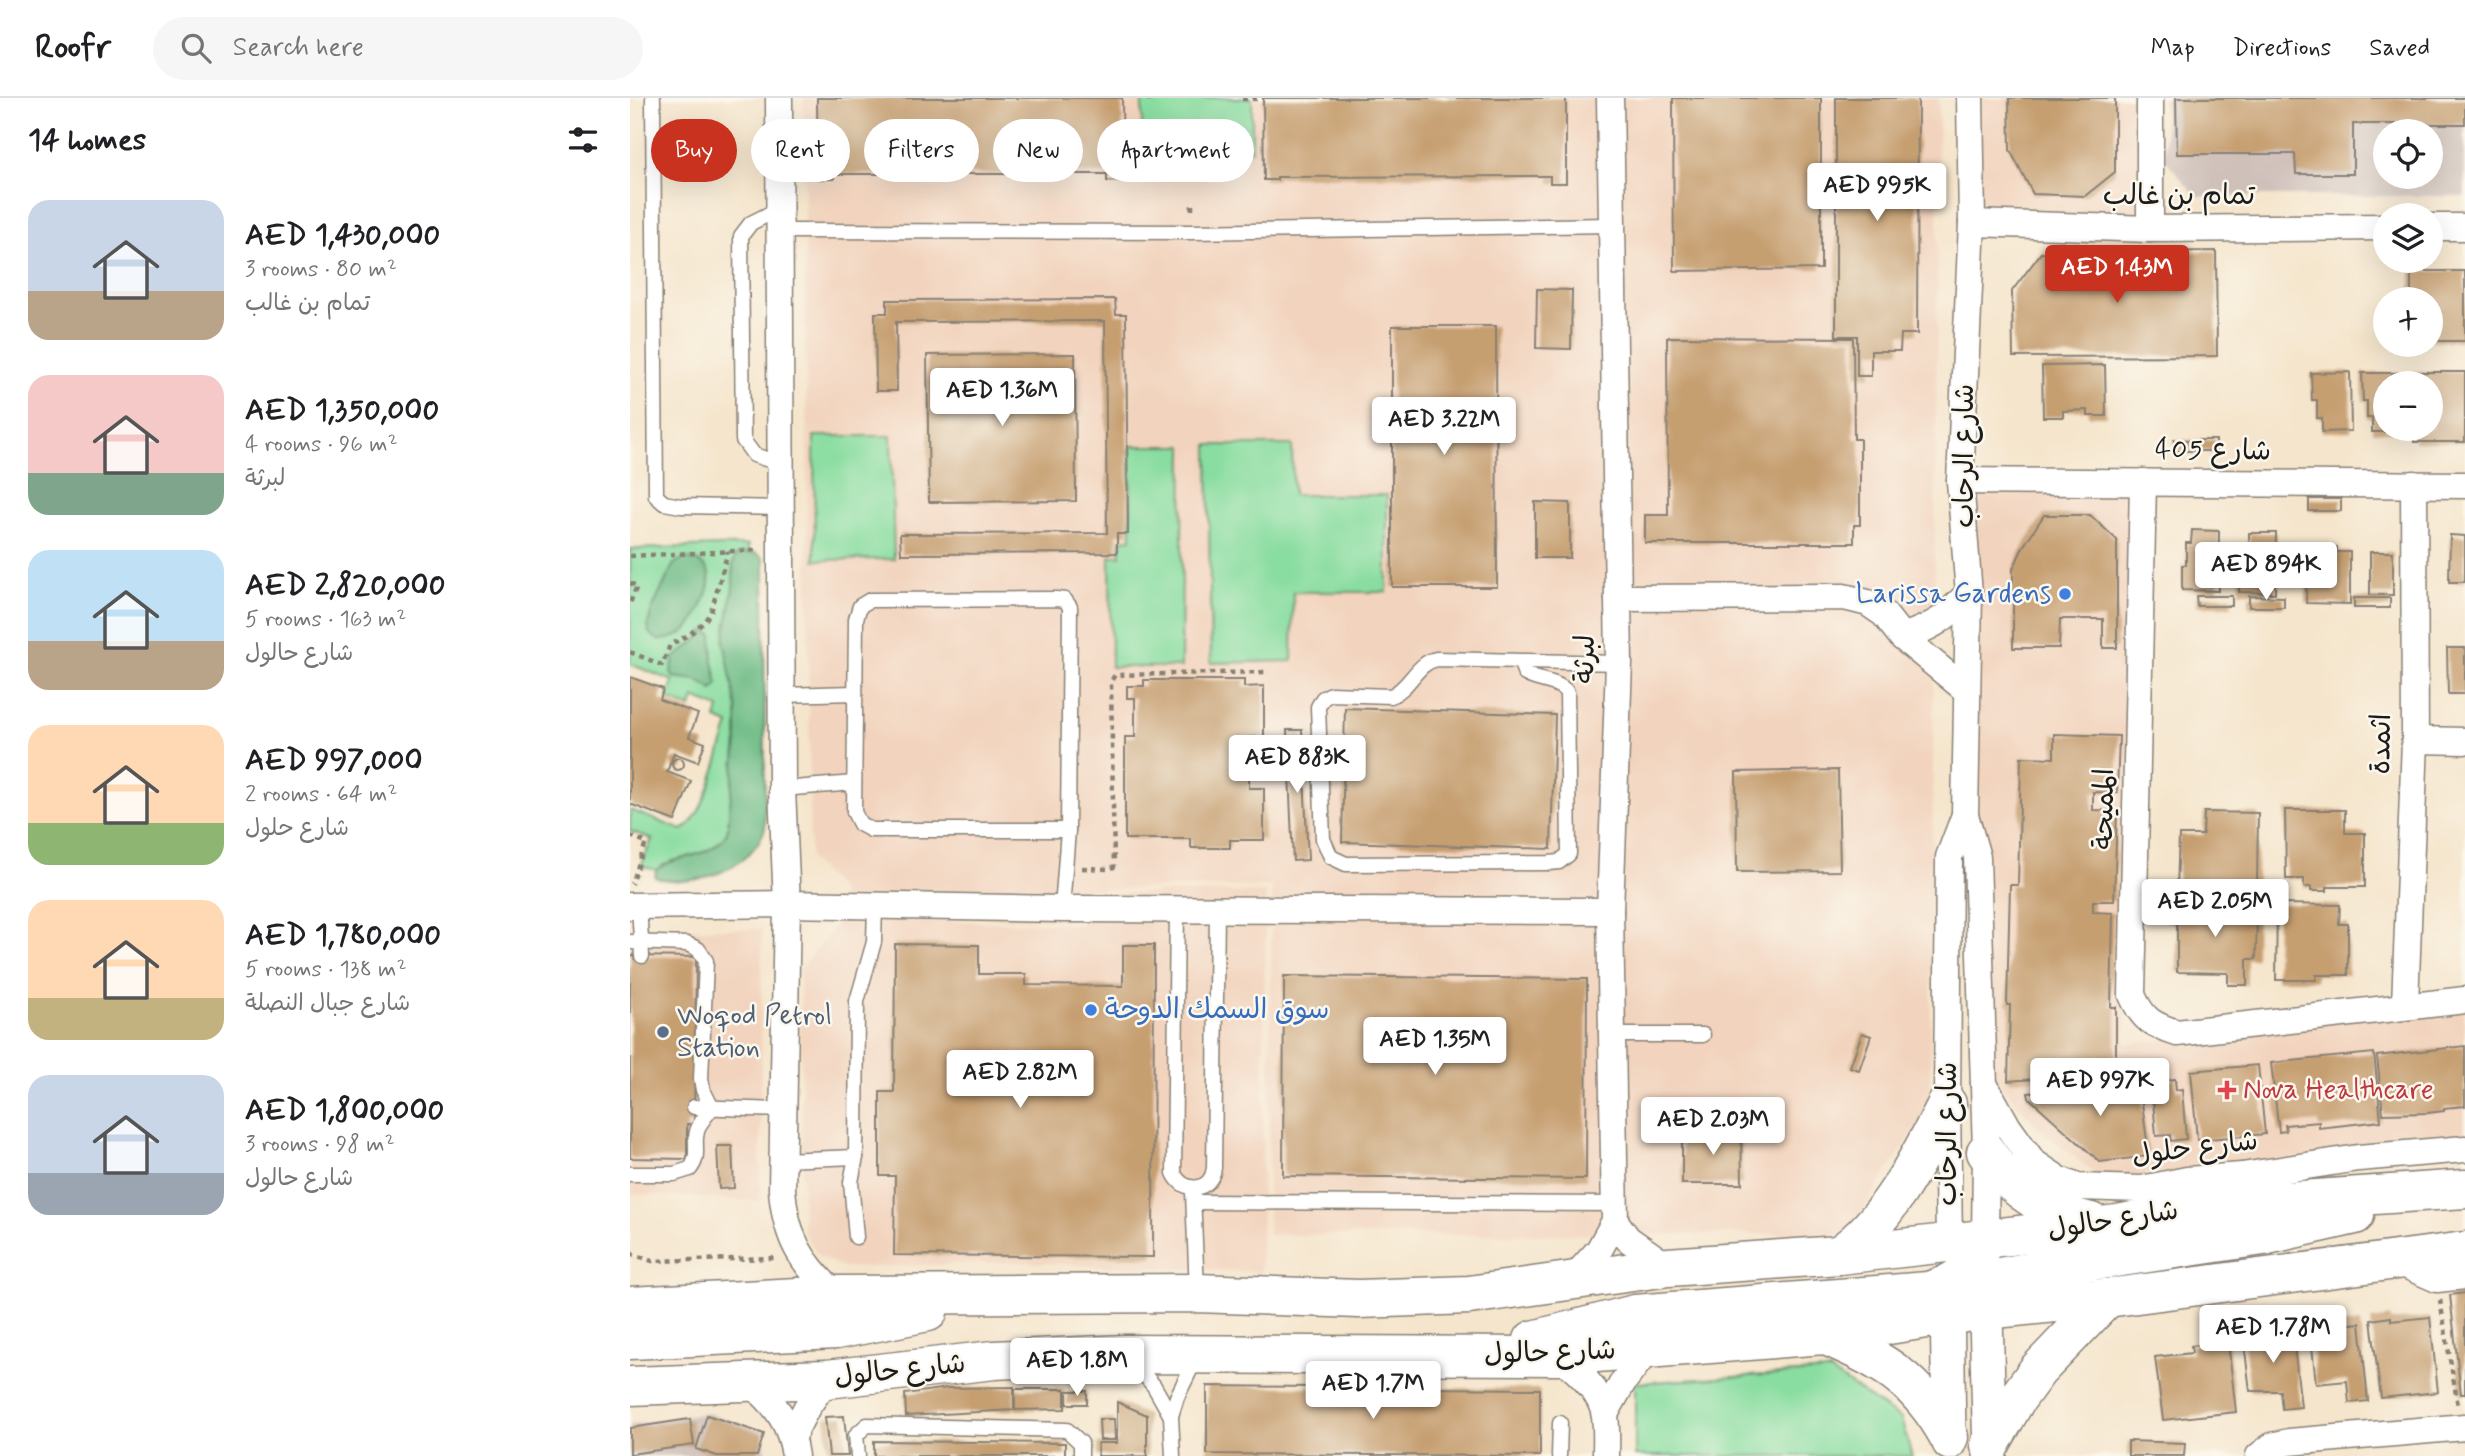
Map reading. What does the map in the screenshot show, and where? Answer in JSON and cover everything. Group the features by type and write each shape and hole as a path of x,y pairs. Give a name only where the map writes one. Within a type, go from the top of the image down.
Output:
{"main road":[{"path":"1839,1255 1865,1235 1884,1210 1914,1165 1947,1104"},
{"path":"1986,1152 2011,1183 2049,1209 2091,1222 2118,1224"},
{"path":"2209,1206 2242,1176"},
{"path":"1985,1296 2018,1273 2263,1236 2465,1189"},
{"name":"شارع حالول","path":"630,1306 836,1295 1197,1293 1359,1298 1469,1295 1668,1267 1839,1255 2118,1224 2209,1206 2465,1189"},
{"path":"1468,1356 1634,1314 1928,1291 1947,1301 1967,1271 1967,1241"},
{"name":"شارع حالول","path":"630,1386 827,1379 994,1360 1125,1354 1558,1356 1824,1335 1947,1301 1985,1296 2107,1298 2465,1251"},
{"path":"630,1291 675,1304"},
{"path":"630,1340 836,1330 1016,1295"},
{"path":"1990,1451 2016,1400 2038,1370 2107,1298"},
{"path":"1824,1335 1880,1361 1902,1377 1937,1415 1949,1447"}],"street":[{"path":"779,98 782,789 787,904 782,1110 784,1214 790,1236 801,1258 836,1295"},
{"name":"لبرثة","path":"1610,98 1619,663 1610,911 1615,1213"},
{"name":"شارع الرحاب","path":"1967,1241 1986,1152 1977,857 1965,815 1969,594 1960,481 1972,223 1970,98"},
{"path":"2150,98 2150,229"},
{"name":"تمام بن غالب","path":"1972,223 2150,229 2373,227"},
{"path":"2443,227 2465,227"},
{"name":"شارع 405","path":"1960,481 2465,485"},
{"name":"المميحة","path":"2143,482 2132,995 2137,1005 2149,1022 2177,1033 2465,1000"},
{"name":"اثمدة","path":"2405,1005 2415,740 2414,484"},
{"path":"1902,637 1923,630 1940,620 1969,594"},
{"path":"1618,598 1844,597 1868,603 1884,614 1902,637 1966,691"},
{"path":"2415,740 2465,741"},
{"name":"شارع الرحاب","path":"1965,815 1949,857 1947,1104 1967,1241 1985,1296 1990,1451"},
{"path":"633,906 787,904 1177,910 1610,911"},
{"name":"شارع حلول","path":"1982,1081 2008,1127 2033,1162 2060,1180 2078,1187 2142,1189 2187,1180 2242,1176 2358,1158 2465,1149"},
{"path":"1615,1213 1628,1240 1668,1267"},
{"path":"1573,1279 1595,1256 1615,1213"},
{"path":"2394,1261 2437,1279 2465,1276"},
{"path":"1947,1301 1949,1447"},
{"path":"1605,1414 1623,1382 1649,1348"},
{"path":"1558,1356 1587,1381 1605,1414 1606,1456"},
{"path":"793,1446 807,1407 827,1379"},
{"path":"751,1383 777,1408 793,1446"},
{"path":"2259,1456 2272,1446 2289,1442 2463,1427"}],"lane":[{"path":"653,98 656,496 664,503 681,506 781,508"},
{"path":"781,464 754,454 743,440 741,236 751,223 779,220 1192,232 1611,225"},
{"path":"1062,909 1068,830 1070,607 1065,600 870,600 860,606 856,619 854,812 860,824 871,830 1068,830"},
{"path":"1520,661 1525,674 1535,680 1554,682 1567,692 1569,854 1559,862 1522,863 1346,864 1331,856 1326,851 1323,839 1318,707 1323,698 1331,694 1391,696 1399,693 1431,660 1520,661 1619,663"},
{"path":"782,695 854,693"},
{"path":"782,789 854,783"},
{"path":"856,1237 851,1182 856,1157 857,1001 873,942 875,905"},
{"path":"633,906 637,947 687,944 698,949 706,961 701,1079 712,1108"},
{"path":"1177,910 1174,1173 1193,1195 1615,1213"},
{"path":"1197,1293 1193,1195 1210,1180 1214,1168 1217,910"},
{"path":"1612,1035 1703,1035"},
{"path":"694,1107 782,1110"},
{"path":"630,1174 674,1174 690,1169 697,1156 696,1136 699,1124 712,1108"},
{"path":"782,1160 856,1157"},
{"path":"1173,1456 1171,1416 1177,1397 1199,1353"},
{"path":"1125,1354 1154,1386 1171,1416"},
{"path":"1559,1456 1560,1423"},
{"path":"858,1456 856,1435 867,1425 1067,1430 1081,1443 1081,1456"}],"path":[{"path":"1147,99 1155,99"},
{"path":"1242,99 1258,99"},
{"path":"630,556 781,549"},
{"path":"630,652 662,665 670,645 704,622 711,612 728,551"},
{"path":"630,583 637,586 630,603"},
{"path":"1064,867 1114,867 1111,681 1115,675 1268,672"},
{"path":"630,836 646,842 631,877 633,906"},
{"path":"630,1253 652,1261 801,1258"},
{"path":"2437,1279 2463,1427"}],"shaded area":[{"path":"804,98 1939,98 1930,1106 1847,1234 1268,1235 1272,886 1079,890 1078,920 843,915 840,890 810,859 805,182 850,182 850,119 804,119"},
{"path":"1965,98 2140,98 2141,216 1965,212"},
{"path":"2165,98 2465,98 2465,196 2196,196 2165,159"},
{"path":"1968,488 2134,488 2125,1044 2465,1007 2465,1140 2102,1179 2038,1128 1987,1069"},
{"path":"1266,892 1261,1272 1013,1262 844,1268 819,1256 803,1232 800,970 841,919 1081,924 1081,893"},
{"path":"630,929 762,929 760,1201 630,1194"},
{"path":"707,1413 763,1431 766,1456 630,1456 630,1425"}],"green space":[{"path":"1142,98 1252,98 1252,119 1142,119"},
{"path":"814,436 891,436 894,559 815,560"},
{"path":"1208,445 1292,445 1293,495 1387,495 1387,592 1293,592 1292,661 1211,663"},
{"path":"1130,446 1183,446 1181,667 1111,667 1110,556 1120,556 1121,540 1131,539"},
{"path":"748,545 749,744 737,740 727,833 720,842 703,852 665,864 656,870 641,866 652,839 630,831 630,810 682,830 691,823 705,798 729,724 716,719 719,708 694,698 691,708 667,699 673,681 630,664 630,549"},
{"path":"741,553 756,553 763,558 764,564 765,828 748,854 735,865 720,872 687,880 655,877 656,870 665,864 703,853 727,833 737,742 737,710 724,641 733,588 733,563"},
{"path":"684,558 698,562 706,568 709,577 707,592 696,617 685,631 674,637 658,640 649,633 651,612 674,564"},
{"path":"705,631 712,634 713,662 718,684 713,690 696,680 673,677 671,672 674,658"},
{"path":"1830,1371 1901,1419 1912,1456 1635,1456 1635,1383"}],"building":[{"path":"817,98 1122,98 1122,119 1097,119 1097,174 1083,174 1083,119 993,119 993,174 979,174 979,119 864,119 864,174 850,174 850,119 817,119"},
{"path":"1263,98 1566,98 1566,183 1550,183 1550,176 1277,177 1277,180 1264,180"},
{"path":"1673,98 1821,98 1821,269 1674,271"},
{"path":"1836,98 1918,98 1917,334 1901,334 1900,351 1871,351 1871,376 1857,376 1857,336 1836,336"},
{"path":"2009,98 2115,98 2115,172 2085,196 2033,194 2010,150"},
{"path":"2176,98 2465,98 2465,124 2443,124 2443,119 2373,119 2373,124 2353,124 2353,174 2296,174 2295,154 2177,154"},
{"path":"2216,251 2217,356 2013,357 2012,291 2041,253"},
{"path":"2465,271 2465,341 2443,341 2443,287 2411,287 2411,273"},
{"path":"1537,289 1572,290 1571,349 1536,348"},
{"path":"1115,299 1116,314 1126,314 1128,534 1117,534 1117,553 901,554 900,534 1107,533 1105,321 896,322 897,391 876,391 875,313 887,313 887,300"},
{"path":"1392,326 1496,326 1497,587 1392,587"},
{"path":"1667,337 1853,338 1854,439 1860,439 1860,525 1854,525 1854,543 1645,543 1645,515 1668,515"},
{"path":"1075,354 1076,501 929,502 927,355"},
{"path":"2105,365 2106,416 2088,416 2088,410 2063,411 2063,417 2043,417 2042,366"},
{"path":"2350,372 2351,431 2322,432 2322,418 2317,418 2317,400 2312,400 2311,373"},
{"path":"2443,372 2465,372 2465,442 2414,442 2443,441"},
{"path":"2362,373 2373,373 2373,432 2372,418 2367,418 2367,401 2363,401"},
{"path":"2174,440 2216,440 2216,451 2174,451"},
{"path":"2309,499 2341,499 2341,511 2309,511"},
{"path":"1535,502 1570,503 1570,558 1535,558"},
{"name":"Larissa Gardens","path":"2044,515 2090,515 2117,540 2117,648 2103,648 2103,619 2060,619 2059,648 2013,648 2013,569 2023,547"},
{"path":"2192,530 2219,531 2218,591 2182,590 2182,565 2186,565 2186,543 2191,543"},
{"path":"2249,533 2276,533 2275,593 2239,592 2240,567 2244,567 2244,545 2249,545"},
{"path":"2450,535 2465,536 2465,582 2449,582"},
{"path":"2322,547 2337,547 2337,552 2350,552 2350,604 2306,603 2307,552 2322,551"},
{"path":"2370,552 2393,552 2393,595 2370,595"},
{"path":"2196,596 2232,596 2232,606 2197,606"},
{"path":"2249,596 2284,597 2284,607 2249,607"},
{"path":"2354,598 2390,598 2390,608 2354,608"},
{"path":"2447,648 2465,648 2465,694 2448,694"},
{"path":"630,677 663,689 660,700 698,714 689,737 705,743 698,762 674,753 667,772 691,781 675,821 630,804"},
{"path":"1144,680 1244,680 1244,687 1264,686 1264,737 1249,737 1249,788 1264,788 1264,840 1230,840 1230,848 1191,848 1191,839 1125,839 1125,737 1135,737 1135,698 1127,698 1127,686 1144,686"},
{"path":"1345,708 1555,715 1551,849 1342,842"},
{"path":"1287,730 1302,730 1308,860 1293,861"},
{"path":"2054,734 2119,736 2117,793 2093,792 2093,810 2117,811 2114,901 2093,901 2093,912 2113,913 2111,1007 2116,1007 2116,1073 2008,1081 2010,885 2018,885 2021,757 2054,758"},
{"path":"678,758 684,764 678,770 672,764"},
{"path":"1838,770 1840,871 1737,872 1736,772"},
{"path":"2285,810 2345,810 2345,833 2365,833 2365,887 2327,887 2327,891 2311,891 2311,887 2304,887 2304,879 2286,879"},
{"path":"2204,812 2258,813 2257,882 2239,881 2239,890 2232,889 2232,893 2216,893 2216,889 2177,888 2179,835 2203,835"},
{"path":"2171,898 2203,899 2203,907 2257,908 2256,959 2247,959 2247,985 2228,985 2228,973 2177,972 2177,923 2171,923"},
{"path":"2277,904 2340,905 2339,924 2348,924 2348,975 2316,975 2316,980 2276,980"},
{"path":"895,944 979,945 979,974 1026,974 1026,985 1123,986 1123,945 1154,945 1153,1257 894,1255 895,1176 880,1176 880,1092 894,1092"},
{"name":"Woqod Petrol Station","path":"630,956 696,957 694,1124 687,1124 687,1159 630,1158"},
{"path":"1284,976 1587,979 1586,1179 1283,1176"},
{"path":"1862,1033 1871,1036 1859,1070 1850,1067"},
{"path":"2465,1046 2465,1106 2427,1113 2383,1114 2377,1056"},
{"path":"2374,1053 2381,1121 2319,1128 2319,1122 2285,1125 2286,1131 2279,1132 2271,1063"},
{"name":"Nova Healthcare","path":"2258,1065 2265,1134 2197,1140 2191,1071"},
{"path":"2167,1075 2167,1080 2175,1079 2176,1090 2182,1089 2186,1139 2171,1141 2170,1135 2156,1136 2151,1076"},
{"path":"2139,1080 2149,1156 2100,1162 2029,1098 2028,1093"},
{"path":"1721,1122 1741,1122 1742,1184 1682,1184 1682,1135 1721,1134"},
{"path":"717,1146 732,1146 734,1188 719,1189"},
{"path":"2465,1293 2465,1394 2461,1394 2450,1295"},
{"path":"2391,1317 2391,1321 2430,1317 2438,1392 2381,1398 2371,1320"},
{"path":"2360,1323 2368,1401 2349,1403 2347,1381 2316,1384 2310,1328"},
{"path":"2292,1328 2301,1407 2282,1409 2280,1391 2250,1391 2243,1334"},
{"path":"2228,1342 2236,1412 2163,1420 2155,1357 2192,1353 2191,1346"},
{"path":"1207,1386 1540,1389 1540,1456 1207,1454"},
{"path":"1014,1387 1014,1410 906,1416 905,1394 947,1388"},
{"path":"1015,1389 1065,1389 1065,1409 1015,1410"},
{"path":"1067,1391 1087,1391 1087,1404 1067,1404"},
{"path":"1117,1402 1147,1415 1147,1456 1098,1456 1098,1443 1117,1443"},
{"path":"707,1415 764,1434 757,1456 717,1456 696,1449"},
{"path":"844,1416 848,1456 829,1456 825,1417"},
{"path":"690,1419 694,1445 630,1454 630,1428"},
{"path":"1099,1419 1114,1419 1115,1440 1100,1440"},
{"path":"874,1441 1065,1443 1065,1456 874,1456"},
{"path":"2128,1441 2185,1443 2184,1456 2128,1456"}],"place":[{"name":"Larissa Gardens","path":"2065,594"},
{"name":"سوق السمك الدوحة","path":"1091,1010"},
{"name":"Woqod Petrol Station","path":"663,1032"},
{"name":"Nova Healthcare","path":"2227,1090"}]}
